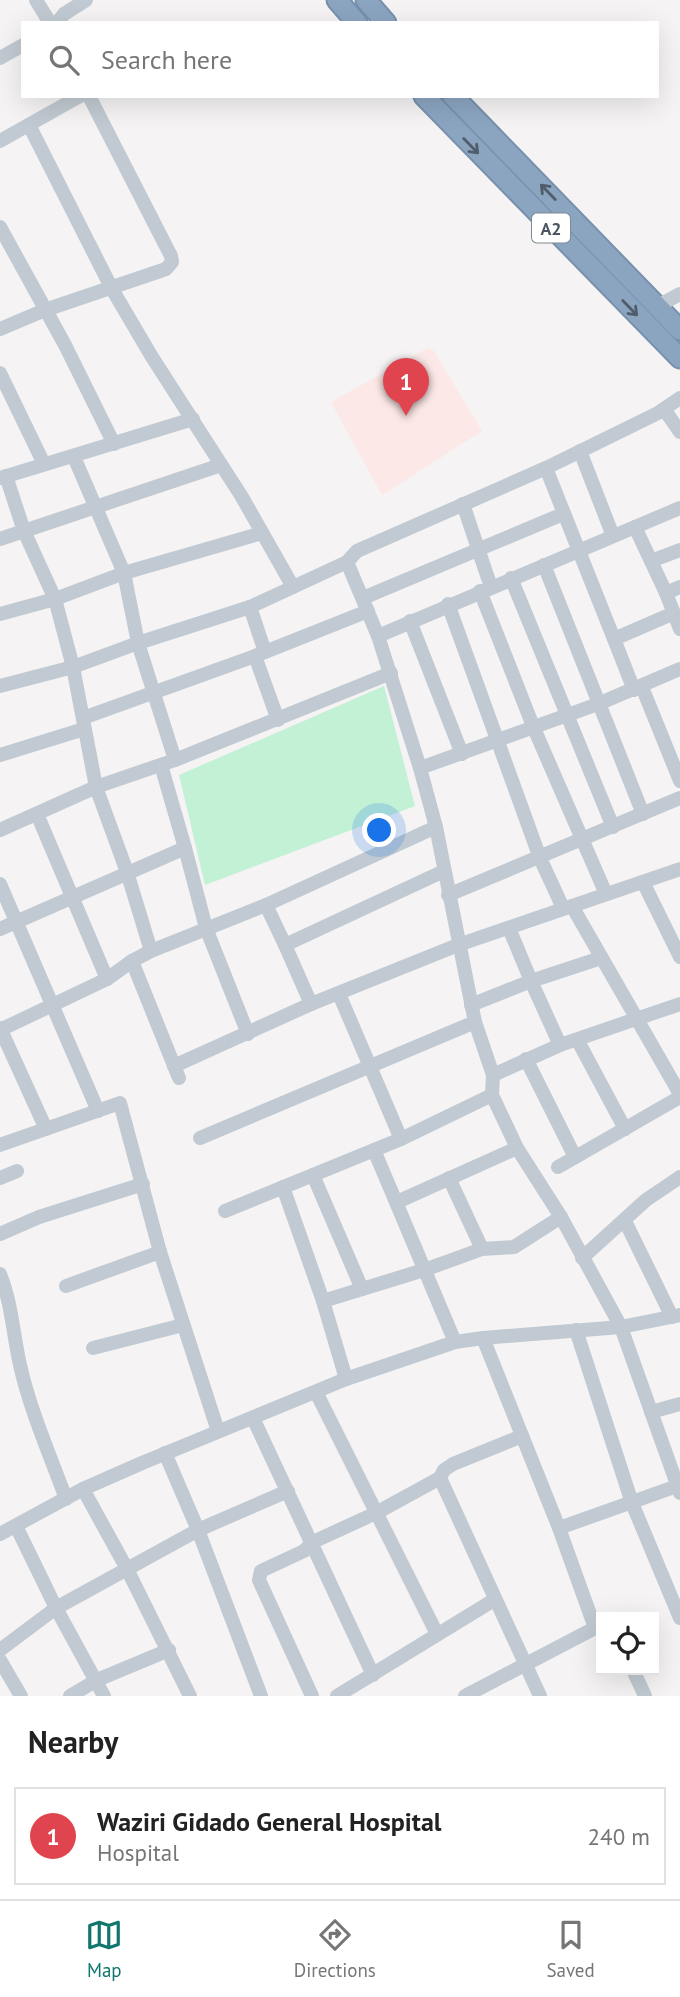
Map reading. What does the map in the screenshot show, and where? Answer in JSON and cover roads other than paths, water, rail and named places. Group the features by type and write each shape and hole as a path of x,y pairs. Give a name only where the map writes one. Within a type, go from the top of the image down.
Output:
{"highway":[{"path":"337,0 355,21"},
{"path":"366,0 384,21"},
{"name":"A2","path":"426,98 680,358"},
{"name":"A2","path":"455,98 680,330"}],"street":[{"path":"36,0 49,21"},
{"path":"59,21 64,14 86,0"},
{"path":"0,58 21,46"},
{"path":"0,141 76,98"},
{"path":"0,329 45,310 166,269 172,262 90,98"},
{"path":"29,125 113,289 152,357 222,465 293,587"},
{"path":"0,227 65,345 114,444"},
{"path":"656,307 680,294"},
{"path":"0,373 44,464"},
{"path":"0,685 73,667 250,607 347,562 357,551 545,468 664,409 680,397"},
{"path":"664,409 680,432"},
{"path":"151,951 127,872 96,787 73,667 55,599 3,477 193,419"},
{"path":"580,450 613,536"},
{"path":"74,457 124,573 138,643 175,760"},
{"path":"0,539 222,465"},
{"path":"545,468 614,639 680,781"},
{"path":"463,503 486,589 533,726 606,894"},
{"path":"378,636 448,604 680,508"},
{"path":"0,755 84,724 153,692 260,654 477,551 563,514"},
{"path":"635,527 651,561 673,590 674,613 680,628"},
{"path":"0,614 55,599 124,573 262,533"},
{"path":"651,561 680,550"},
{"path":"347,562 378,636 420,768 436,827 475,1022 493,1075 492,1095 517,1148 561,1217 621,1327 679,1489 559,1528"},
{"path":"544,565 643,814"},
{"path":"512,578 612,827"},
{"path":"448,604 540,858 680,1095 558,1167"},
{"path":"250,607 278,720"},
{"path":"614,639 674,613"},
{"path":"410,621 462,754"},
{"path":"420,768 598,704 680,669"},
{"path":"0,831 96,787 175,760 391,673"},
{"path":"161,765 206,928 248,1034"},
{"path":"448,895 680,798"},
{"path":"37,814 107,979"},
{"path":"46,1129 0,1030 107,979 151,951 266,905 436,827"},
{"path":"0,929 186,848"},
{"path":"285,945 444,871"},
{"path":"132,961 177,1072 311,1004 458,945 606,894 679,873"},
{"path":"643,882 680,957"},
{"path":"0,884 98,1111"},
{"path":"266,905 311,1004"},
{"path":"509,928 560,1045"},
{"path":"471,1005 531,981 601,958"},
{"path":"339,994 401,1139"},
{"path":"493,1075 560,1045 680,1004"},
{"path":"201,1138 368,1065 475,1022"},
{"path":"578,1041 625,1129"},
{"path":"526,1059 575,1157"},
{"path":"225,1211 401,1139 492,1095"},
{"path":"1,1144 120,1103 160,1252 218,1431"},
{"path":"397,1202 517,1148"},
{"path":"374,1150 455,1342"},
{"path":"0,1178 17,1171"},
{"path":"313,1175 362,1289"},
{"path":"582,1258 646,1200 680,1177"},
{"path":"449,1178 482,1249"},
{"path":"0,1234 39,1217 142,1184"},
{"path":"284,1187 346,1379"},
{"path":"323,1301 482,1249 514,1247 561,1217"},
{"path":"0,1534 83,1489 165,1453 346,1379 455,1342 621,1327 676,1316 625,1221"},
{"path":"66,1286 160,1252"},
{"path":"0,1274 12,1313 26,1390 66,1499"},
{"path":"93,1348 183,1325"},
{"path":"576,1330 632,1503 680,1618"},
{"path":"483,1338 596,1622"},
{"path":"316,1392 437,1634"},
{"path":"651,1412 680,1404"},
{"path":"253,1418 373,1675"},
{"path":"312,1696 259,1580 261,1571 440,1478 444,1470 453,1464 522,1436"},
{"path":"165,1453 198,1530 261,1696"},
{"path":"440,1478 540,1696"},
{"path":"83,1489 169,1650 190,1696"},
{"path":"0,1650 57,1608 127,1569 198,1530 288,1491"},
{"path":"16,1526 104,1696"},
{"path":"337,1696 494,1600"},
{"path":"465,1696 596,1628"},
{"path":"70,1696 97,1680 169,1650"},
{"path":"0,1660 21,1696"},
{"path":"635,1675 645,1696"}],"place":[{"name":"Waziri Gidado General Hospital","path":"406,416"}]}
